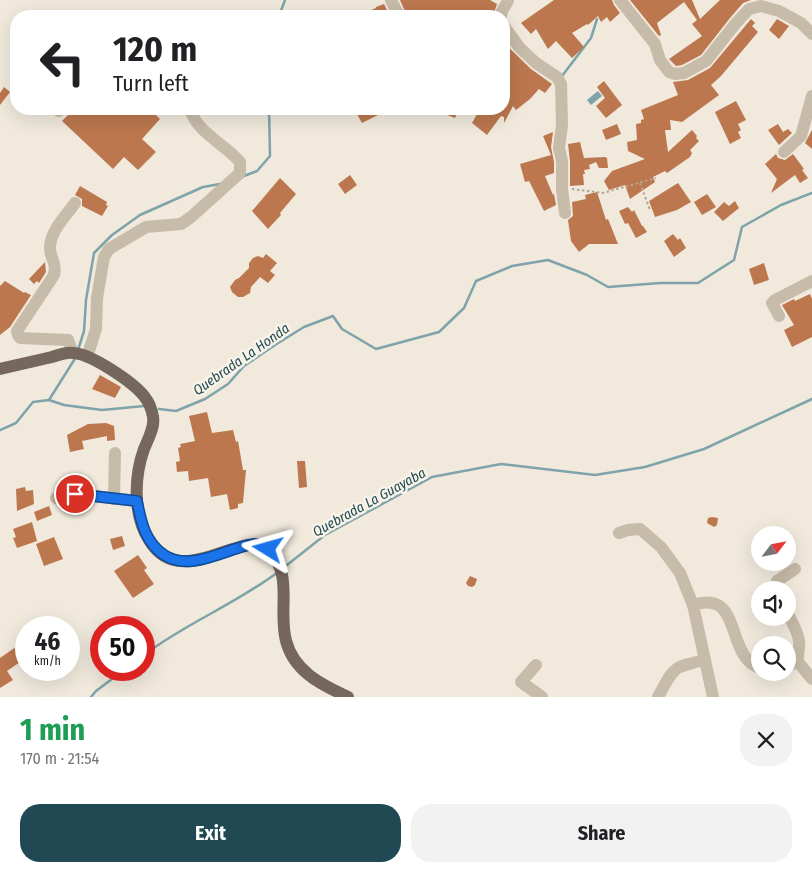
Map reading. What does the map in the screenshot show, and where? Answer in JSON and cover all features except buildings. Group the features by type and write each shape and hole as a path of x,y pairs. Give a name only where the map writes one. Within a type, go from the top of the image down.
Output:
{"main road":[{"path":"0,368 80,355 132,385 144,396 154,418 152,431 144,451 138,476 137,501 140,518 150,542 167,557 181,561 197,561 248,545 258,544 268,549 280,565 283,578 283,632 296,662 309,675 348,697"}],"street":[{"path":"502,0 513,0"},
{"path":"620,0 655,44 660,60 669,72 674,74 684,73 706,61 736,23 749,9 759,3 801,23 812,34"},
{"path":"510,34 519,47 536,63 560,80 562,125 560,148 565,213"},
{"path":"784,152 801,136 812,96"},
{"path":"75,203 52,235 49,250 56,266 54,275 17,331 20,338 68,340 80,355 96,329 97,298 104,257 109,249 146,227 181,224 240,173 240,162 233,153 207,134 192,115"},
{"path":"779,316 772,303 812,281"},
{"path":"114,498 115,453"},
{"path":"56,498 75,494 137,501"},
{"path":"619,533 640,529 661,547 680,573 693,605 713,697"},
{"path":"777,581 792,571"},
{"path":"693,605 702,602 716,603 725,609 741,652 747,661 751,663"},
{"path":"794,626 799,642 796,656"},
{"path":"658,697 669,675 679,666 705,660"},
{"path":"536,665 522,682 542,697"},
{"path":"796,666 812,679"}],"path":[{"path":"562,189 578,189 602,193 656,178"},
{"path":"640,183 650,210"}],"water":[{"path":"598,91 602,96 591,105 587,100"}],"waterway":[{"path":"281,10 285,0"},
{"path":"562,76 591,38 597,19"},
{"path":"244,176 257,171 270,156 269,115"},
{"path":"78,350 84,331 86,300 94,253 112,235 140,215 203,187 220,184"},
{"name":"Quebrada La Honda","path":"159,409 176,411 205,399 228,384 244,366 275,345 304,327 333,316 342,329 376,349 439,332 464,308 476,281 512,266 548,260 587,275 608,287 660,283 698,283 734,260 742,227 781,205 812,193"},
{"path":"49,400 76,357"},
{"name":"Quebrada La Guayaba","path":"287,565 325,535 432,477 501,464 595,475 645,467 704,449 812,399"},
{"name":"Quebrada La Honda","path":"0,430 16,423 33,402 49,400 64,405 102,410 144,406"},
{"name":"Quebrada La Guayaba","path":"155,647 245,594 278,572"},
{"name":"Quebrada La Guayaba","path":"91,697 109,681"}],"route":[{"path":"75,494 137,501 140,518 150,542 167,557 181,561 197,561 248,545 258,544 268,549"}]}
